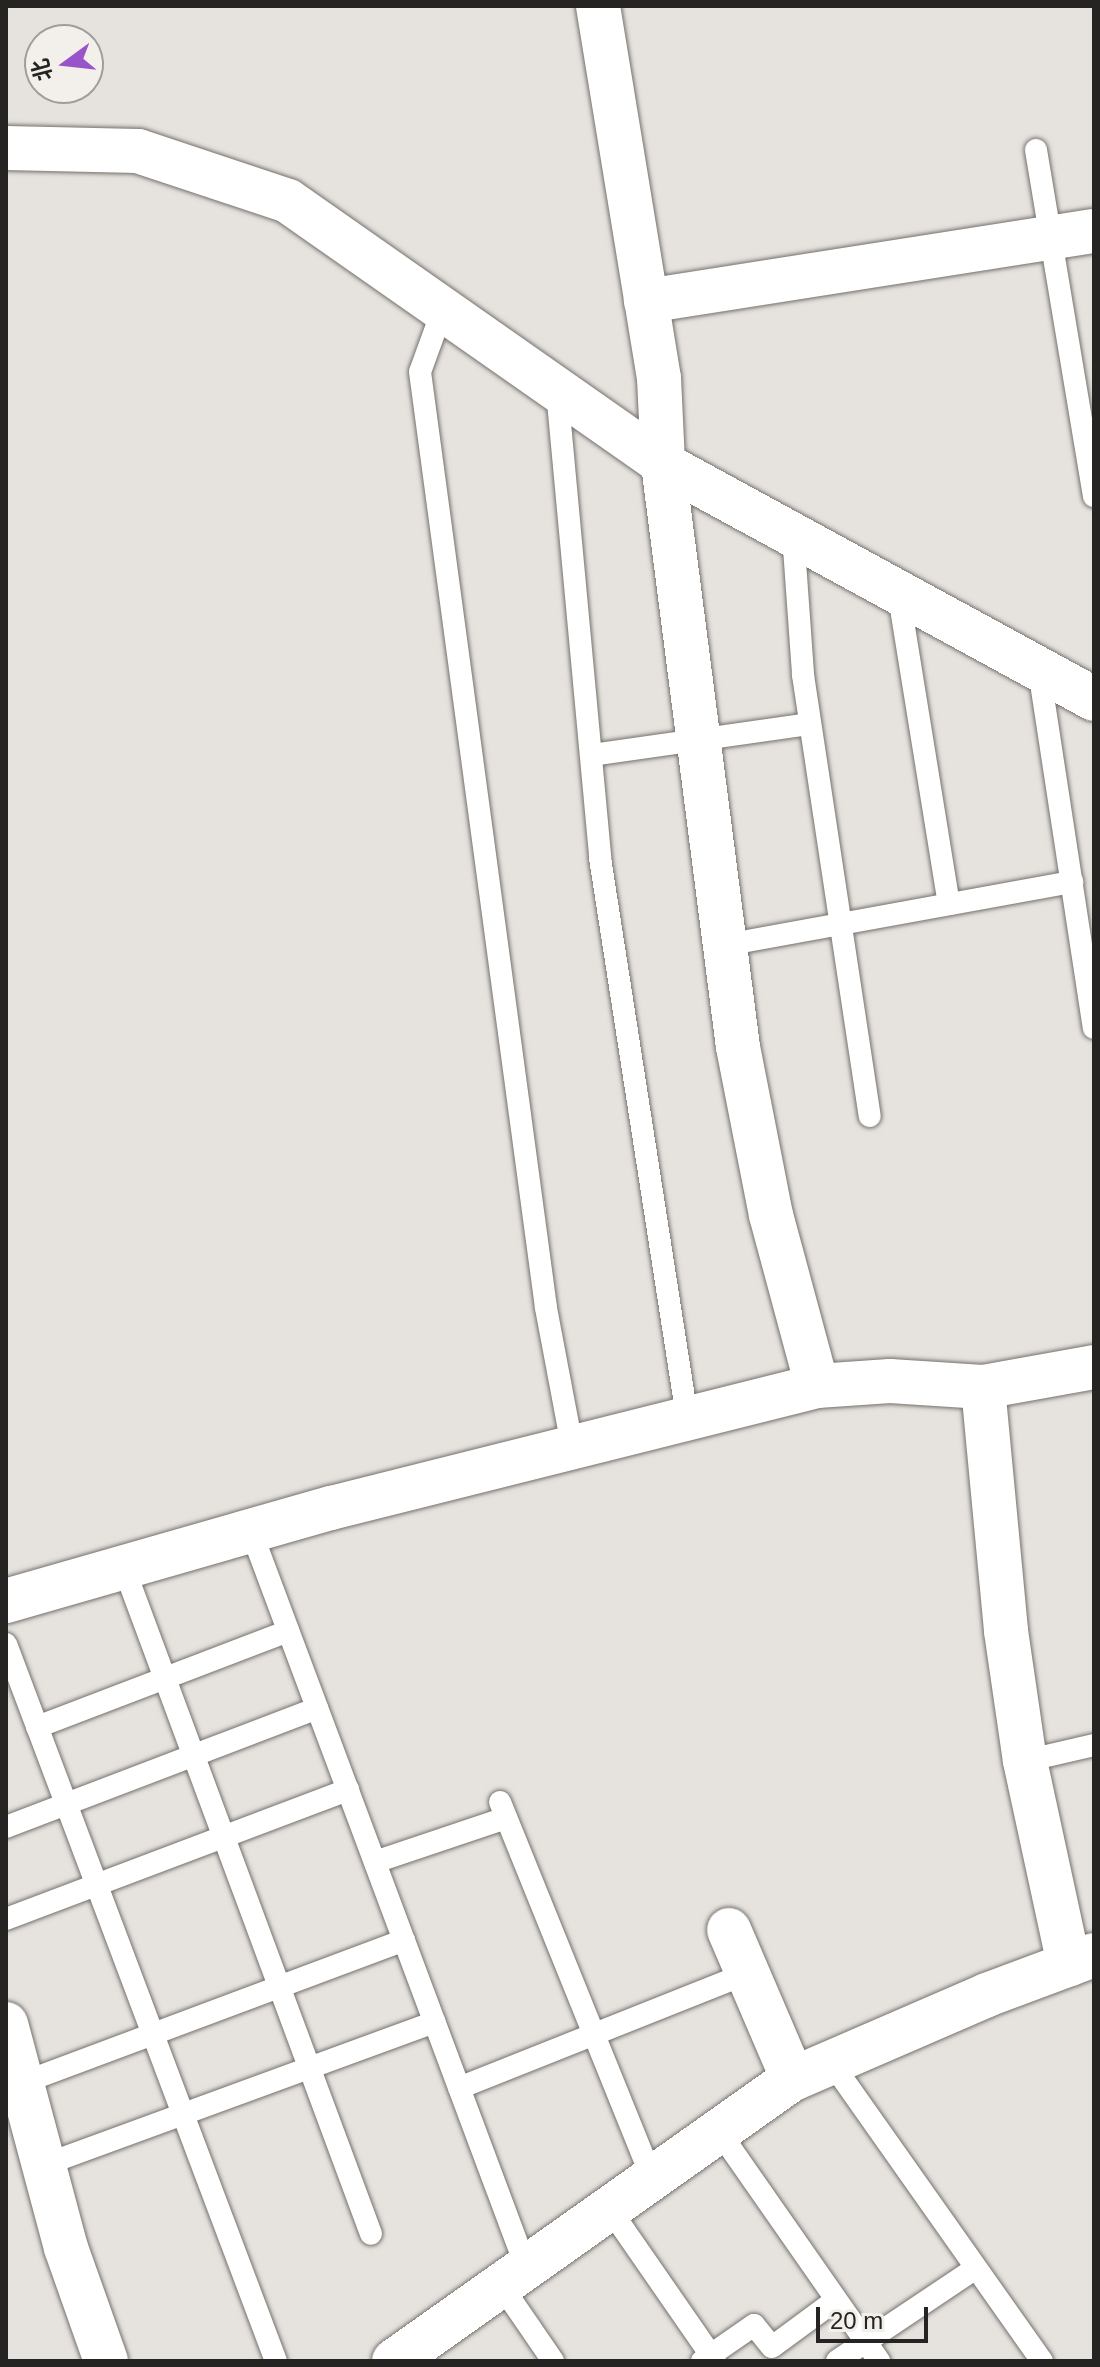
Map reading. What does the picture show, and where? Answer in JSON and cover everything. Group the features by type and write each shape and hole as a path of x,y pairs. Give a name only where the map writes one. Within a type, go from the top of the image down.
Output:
{"street":[{"path":"598,6 659,378 663,464 725,945 771,1215 817,1386"},
{"path":"6,148 70,145 138,151 288,201 444,306 663,464 898,589 1094,699"},
{"path":"646,301 1094,231"},
{"path":"6,1601 572,1445 817,1386 890,1381 983,1387 1094,1367"},
{"path":"396,2360 718,2130 812,2070 1082,1960 1025,1761 1006,1631 983,1387"},
{"path":"729,1930 748,1973 812,2070"},
{"path":"6,2024 44,2165 106,2361"}],"lane":[{"path":"1036,150 1089,434 1094,496"},
{"path":"444,306 420,372 546,1308 572,1445"},
{"path":"557,387 591,755 638,1127 687,1417"},
{"path":"793,533 810,724 870,1116"},
{"path":"898,589 949,904"},
{"path":"1039,668 1094,1028"},
{"path":"591,755 810,724"},
{"path":"725,945 1072,882"},
{"path":"251,1531 459,2088 513,2276 553,2361"},
{"path":"124,1568 371,2234"},
{"path":"37,1727 288,1631"},
{"path":"6,1644 276,2361"},
{"path":"6,1827 317,1708"},
{"path":"1025,1761 1094,1745"},
{"path":"6,1919 348,1790"},
{"path":"375,1862 503,1810 652,2178"},
{"path":"22,2083 404,1940"},
{"path":"459,2088 748,1973"},
{"path":"44,2165 435,2022"},
{"path":"812,2070 976,2268 1042,2361"},
{"path":"718,2130 879,2361"},
{"path":"609,2208 709,2359 754,2325 772,2347 836,2300"},
{"path":"837,2361 976,2268"}]}
